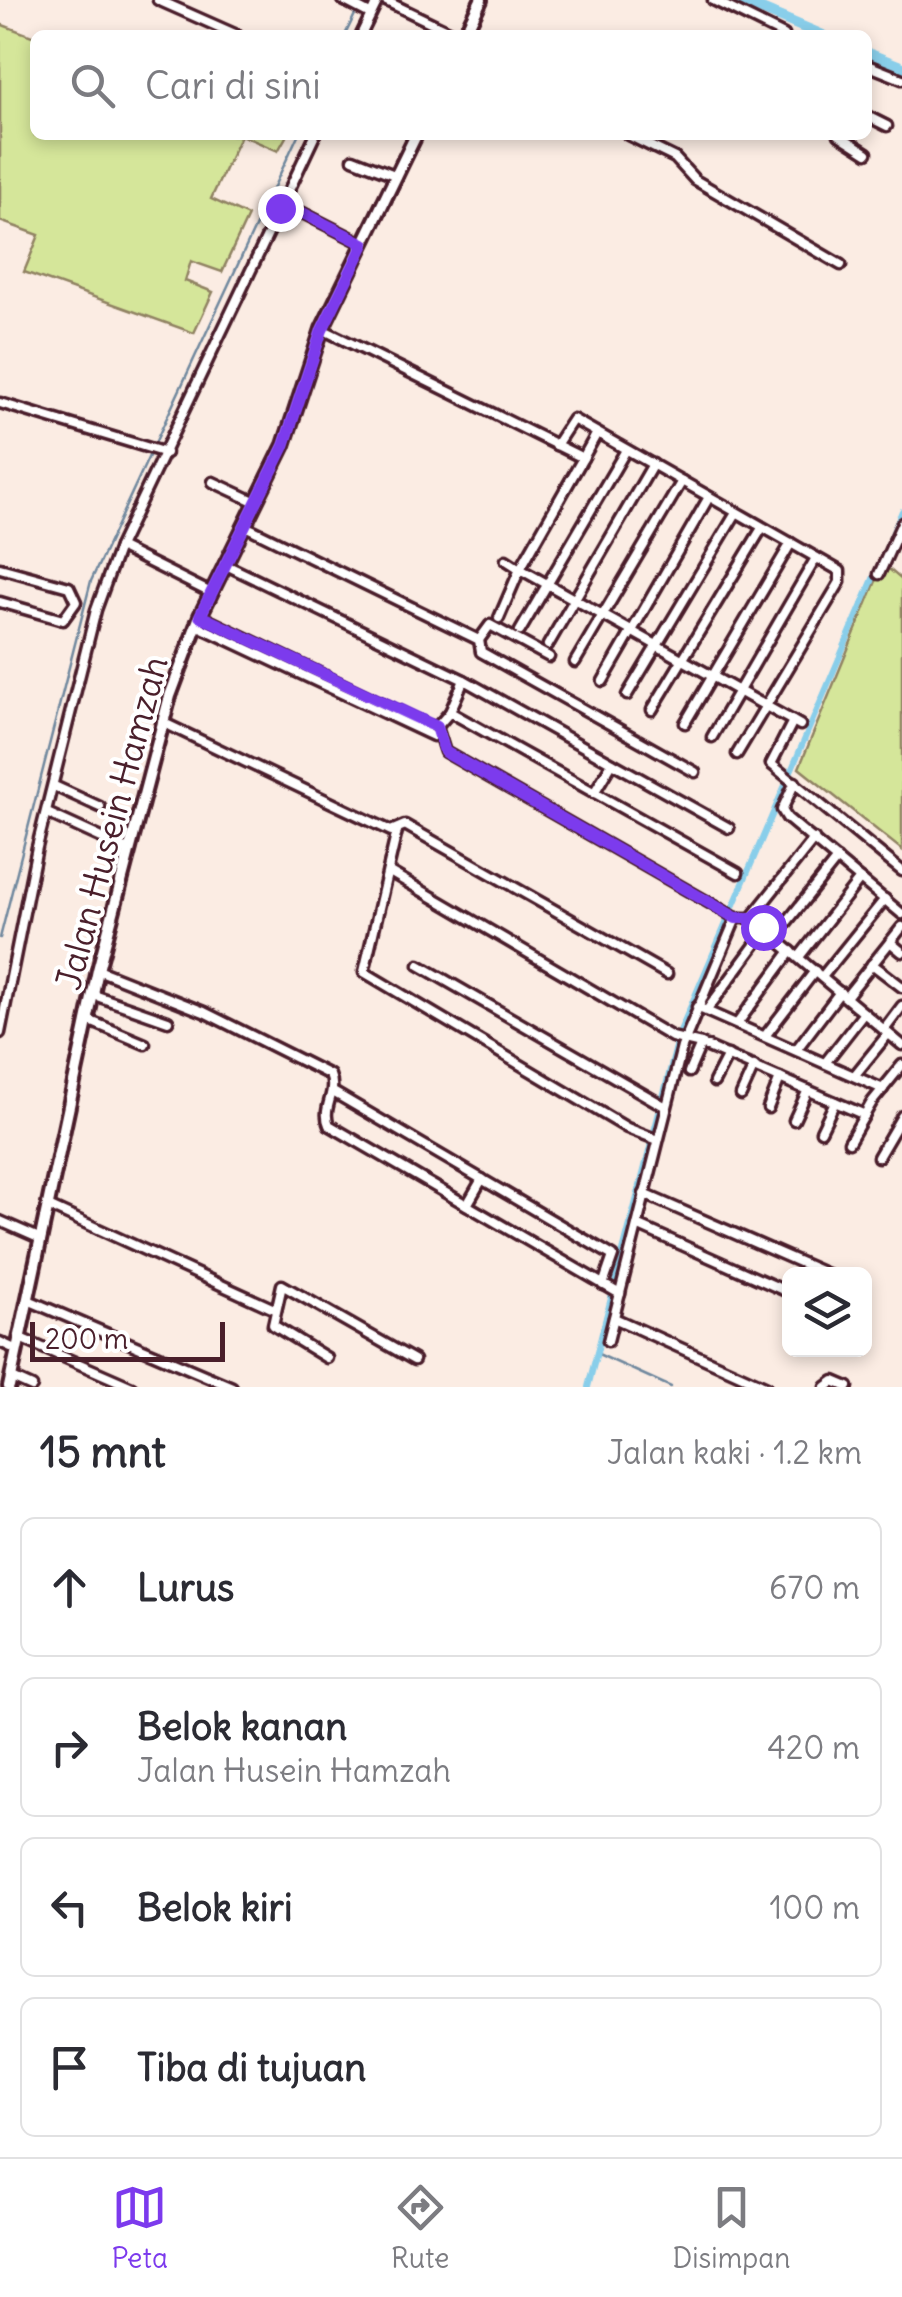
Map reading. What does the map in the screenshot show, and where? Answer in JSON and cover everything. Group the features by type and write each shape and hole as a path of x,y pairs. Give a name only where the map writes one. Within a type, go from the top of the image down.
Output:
{"street":[{"path":"158,0 226,30"},
{"path":"344,0 368,14"},
{"path":"363,30 368,14 381,0 450,30"},
{"path":"464,30 481,0"},
{"path":"713,0 774,30"},
{"path":"872,67 902,79"},
{"path":"872,118 887,126"},
{"path":"0,1032 94,609 119,548 312,140"},
{"name":"Jalan Husein Hamzah","path":"8,1381 98,970 162,722 198,620 284,446 322,330 414,140"},
{"path":"638,140 675,158 695,180 841,265"},
{"path":"847,140 867,153"},
{"path":"354,159 397,176"},
{"path":"283,203 364,244"},
{"path":"322,330 583,458"},
{"path":"0,402 164,453"},
{"path":"556,445 570,419 840,571 841,578 737,754"},
{"path":"499,618 520,568 597,433"},
{"path":"520,631 626,450"},
{"path":"548,645 653,464"},
{"path":"213,482 256,502"},
{"path":"574,662 682,482"},
{"path":"602,680 709,497"},
{"path":"627,695 736,513"},
{"path":"879,574 902,523"},
{"path":"245,526 479,640"},
{"path":"652,710 762,528"},
{"path":"685,724 791,543"},
{"path":"119,548 211,593"},
{"path":"712,738 816,558"},
{"path":"506,560 796,723 772,758 772,764 902,870"},
{"path":"224,564 464,680 729,828"},
{"path":"0,568 69,587 77,603 94,609"},
{"path":"0,602 63,620 70,617 77,603"},
{"path":"198,620 435,732 445,752 736,918 750,918 902,1045"},
{"path":"549,657 490,625 479,640 481,652 695,772"},
{"path":"435,732 450,712 464,680"},
{"path":"450,712 738,873"},
{"path":"162,722 397,831"},
{"path":"594,793 612,764"},
{"path":"791,779 782,810 902,914"},
{"path":"54,786 100,807"},
{"path":"47,813 128,850"},
{"path":"658,1140 646,1139 367,975 367,950 397,831 404,825 667,974"},
{"path":"750,918 814,839"},
{"path":"775,937 837,858"},
{"path":"388,871 672,1037 701,1044 865,1115"},
{"path":"737,1024 860,879"},
{"path":"765,1036 885,899"},
{"path":"608,1341 684,1040 736,918"},
{"path":"796,1050 902,927"},
{"path":"707,1010 766,930"},
{"path":"890,942 902,952"},
{"path":"872,964 902,987"},
{"path":"419,966 666,1107"},
{"path":"98,970 204,1012 330,1075 333,1092 326,1118 329,1125 618,1293"},
{"path":"94,995 168,1021"},
{"path":"697,1006 883,1089"},
{"path":"854,1076 902,1006"},
{"path":"824,1063 864,1012"},
{"path":"88,1020 145,1044"},
{"path":"689,1072 701,1044"},
{"path":"714,1082 728,1055"},
{"path":"850,1142 902,1065"},
{"path":"741,1095 754,1066"},
{"path":"768,1108 780,1078"},
{"path":"794,1120 808,1090"},
{"path":"333,1092 613,1256 605,1286"},
{"path":"822,1131 834,1102"},
{"path":"878,1156 902,1116"},
{"path":"466,1205 482,1178"},
{"path":"644,1194 811,1267"},
{"path":"48,1206 274,1309"},
{"path":"0,1221 41,1240"},
{"path":"636,1225 782,1289"},
{"path":"327,1358 273,1325 280,1287 286,1286 414,1360"},
{"path":"28,1300 232,1387"},
{"path":"614,1318 768,1387"},
{"path":"0,1342 19,1344 132,1387"},
{"path":"8,1381 32,1387"},
{"path":"826,1387 834,1381 848,1387"}],"green space":[{"path":"0,24 30,35 30,140 239,140 211,199 248,216 222,272 191,261 185,281 213,292 194,333 24,272 39,235 0,221"},
{"path":"253,140 284,140 278,151"},
{"path":"883,564 902,580 902,850 799,768"}],"waterway":[{"path":"347,30 362,0"},
{"path":"739,0 810,30"},
{"path":"872,55 902,67"},
{"path":"0,938 91,581 296,140"},
{"path":"588,1387 680,1031 902,511"},
{"path":"596,1353 671,1387"}],"route":[{"path":"280,208 283,203 364,244 322,330 284,446 200,616 437,727 445,752 736,918 750,918 763,927"}]}
